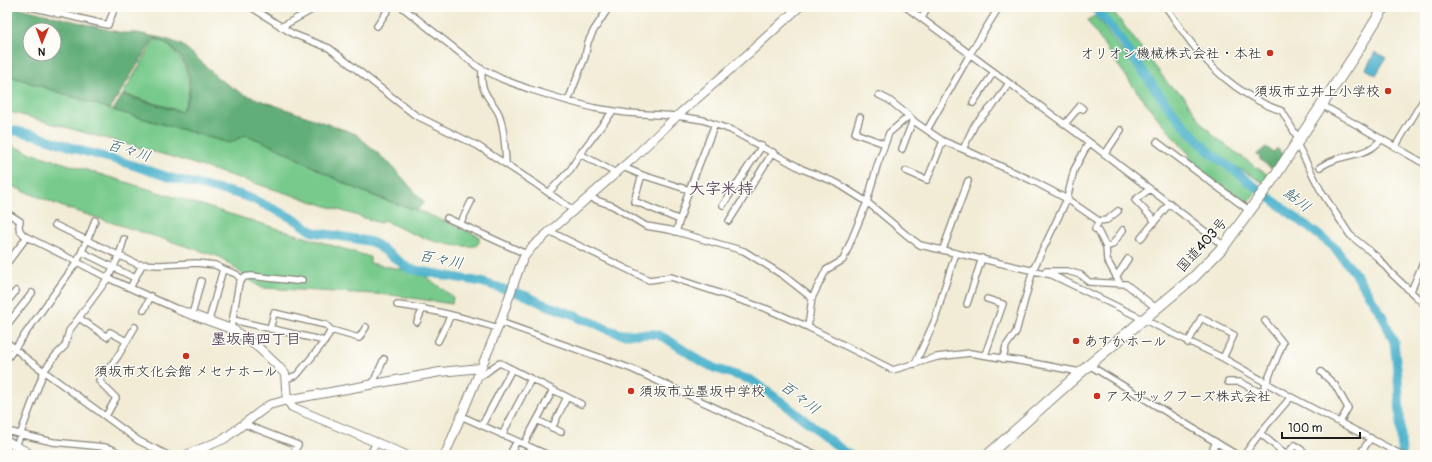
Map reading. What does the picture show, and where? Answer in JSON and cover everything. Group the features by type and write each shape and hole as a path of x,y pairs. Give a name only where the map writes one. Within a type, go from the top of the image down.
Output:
{"highway":[{"name":"国道403号","path":"988,455 1080,372 1194,277 1224,246 1298,142 1384,7"}],"street":[{"path":"31,7 108,25 115,7"},
{"path":"57,14 59,7"},
{"path":"250,7 293,34 329,48 415,115 478,146 549,192 573,210"},
{"path":"281,27 317,7"},
{"path":"378,26 390,7"},
{"path":"402,7 482,69 502,79 568,101 627,113 677,116 703,120 731,130 802,169 837,183 867,202 920,245 1052,274 1188,343 1223,358 1402,455"},
{"path":"568,101 588,42 609,7"},
{"path":"445,455 500,323 520,266 526,254 799,7"},
{"path":"906,7 1089,142 1224,246"},
{"path":"922,19 927,7"},
{"path":"927,130 970,54 999,7"},
{"path":"1166,7 1197,50 1225,78 1251,97 1270,107 1282,111 1321,191 1350,235 1377,257 1392,274 1425,305"},
{"path":"482,69 483,88 489,99 496,107 500,118 505,146 506,164"},
{"path":"973,103 994,72"},
{"path":"963,149 975,124 997,100 1009,83"},
{"path":"879,95 889,100 927,130 944,141 1033,181 1067,199 1099,221 1107,220 1118,211"},
{"path":"1396,147 1425,97"},
{"path":"1322,105 1425,164"},
{"path":"1064,124 1080,106"},
{"path":"549,192 570,170 613,110"},
{"path":"860,117 855,133 885,144"},
{"path":"808,327 812,298 826,270 843,260 867,202 877,166 889,133 911,118"},
{"path":"902,149 911,118"},
{"path":"676,232 689,190 715,124"},
{"path":"1104,154 1121,130"},
{"path":"1320,167 1338,159 1358,155 1376,146 1382,140"},
{"path":"906,171 927,180 944,141"},
{"path":"1003,359 1006,346 1016,332 1033,270 1067,199 1074,170 1089,142"},
{"path":"1157,142 1250,211"},
{"path":"723,205 762,146"},
{"path":"729,221 773,152"},
{"path":"580,154 616,173"},
{"path":"623,167 642,175 689,190"},
{"path":"642,175 634,202 680,220"},
{"path":"943,249 968,181"},
{"path":"1150,188 1135,200 1156,221"},
{"path":"588,197 613,206 646,226 676,232 744,251 784,276 812,298"},
{"path":"1141,238 1170,203"},
{"path":"460,224 471,205"},
{"path":"7,214 20,221 18,227 27,237 130,288 151,296 179,310 231,329 259,348 285,374 287,400 292,407 404,455"},
{"path":"447,218 526,254"},
{"path":"7,359 77,262 95,220"},
{"path":"1099,221 1095,229 1098,231 1106,247 1107,260 1120,283"},
{"path":"55,225 137,264 196,263 215,265 236,274 242,280"},
{"path":"1106,247 1112,245 1123,230"},
{"path":"549,232 649,280 671,277 767,309 808,327 893,370 936,357 970,353 1080,372"},
{"path":"7,263 27,237"},
{"path":"16,446 44,371 65,346 69,331 108,278 119,256 124,239"},
{"path":"82,252 135,278"},
{"path":"915,364 935,320 944,286 956,253"},
{"path":"967,304 982,258"},
{"path":"1411,292 1425,258"},
{"path":"1116,277 1128,259"},
{"path":"130,288 142,265"},
{"path":"209,320 222,269"},
{"path":"1033,270 1067,271 1081,276 1089,282 1126,284 1156,308"},
{"path":"231,329 239,283 244,277 251,276 296,281 302,280"},
{"path":"192,315 201,281"},
{"path":"7,302 16,291"},
{"path":"7,325 32,293"},
{"path":"144,310 151,296"},
{"path":"986,356 1003,304 987,299"},
{"path":"397,305 423,308 450,315 500,323 632,368 817,455"},
{"path":"417,322 423,308"},
{"path":"270,328 274,313 326,325 331,330 359,338 366,327"},
{"path":"438,341 450,315"},
{"path":"79,318 107,337 110,332 126,341"},
{"path":"1188,343 1201,318 1234,335 1223,358"},
{"path":"232,320 325,341"},
{"path":"1228,382 1240,382 1257,391 1263,391 1282,343 1265,321"},
{"path":"106,416 116,398 99,381 118,356 135,327"},
{"path":"286,379 297,375 325,341 331,330"},
{"path":"7,342 27,359 139,441 168,455"},
{"path":"372,385 384,359"},
{"path":"478,377 486,375 492,367 500,363 581,404"},
{"path":"1089,365 1237,455"},
{"path":"186,455 224,439 269,405 287,400 440,372 481,368"},
{"path":"482,425 512,369"},
{"path":"1321,372 1335,385 1348,408 1340,422"},
{"path":"502,435 530,379"},
{"path":"524,444 553,390"},
{"path":"1244,455 1291,396"},
{"path":"552,428 567,397"},
{"path":"461,416 548,455"},
{"path":"537,420 561,432"},
{"path":"244,424 298,445 292,455"},
{"path":"7,431 53,442 104,447 112,449 123,455"},
{"path":"1260,433 1286,455 1295,445 1308,455"},
{"path":"1359,455 1370,438"},
{"path":"7,441 31,455"},
{"path":"510,454 517,441"},
{"path":"370,455 376,442"},
{"path":"1210,455 1216,442"}],"green space":[{"path":"7,7 16,7 122,33 137,33 166,39 182,45 219,79 243,94 356,134 390,164 424,202 417,210 369,194 342,182 271,145 246,135 229,143 113,110 123,95 181,112 186,104 190,85 189,76 182,58 176,51 156,38 154,38 110,109 7,75"},
{"path":"1098,7 1110,7 1170,86 1183,95 1202,123 1215,137 1270,176 1264,183 1218,156 1200,141 1178,116"},
{"path":"1095,16 1188,136 1202,150 1260,188 1246,204 1188,161 1190,155 1162,123 1123,73 1087,20"},
{"path":"155,39 165,43 174,50 186,69 189,80 189,91 181,111 123,94"},
{"path":"7,75 113,110 229,143 246,135 270,144 343,183 381,199 425,213 479,236 479,242 476,246 440,243 406,231 384,220 380,223 169,156 7,111"},
{"path":"7,144 34,154 370,257 370,263 405,270 425,276 453,297 452,304 392,295 261,288 220,257 63,207 7,184"},
{"path":"1266,147 1273,152 1277,148 1283,155 1279,164 1273,169 1260,160 1260,157 1256,155"}],"water":[{"path":"1375,52 1386,58 1376,75 1366,69"}],"waterway":[{"name":"鮎川","path":"1094,7 1123,43 1164,101 1198,141 1211,153 1333,246 1357,276 1382,315 1394,342 1398,378 1402,455"},
{"name":"百々川","path":"7,129 35,135 168,177 250,198 299,222 313,232 374,243 410,269 481,282 527,296 543,304 577,316 580,319 590,321 621,334 656,334 667,339 714,368 751,380 851,455"}],"place":[{"name":"オリオン機械株式会社・本社","path":"1270,53"},
{"name":"須坂市立井上小学校","path":"1388,91"},
{"name":"あすかホール","path":"1076,341"},
{"name":"須坂市文化会館 メセナホール","path":"186,356"},
{"name":"須坂市立墨坂中学校","path":"631,391"},
{"name":"アスザックフーズ株式会社","path":"1097,396"}],"district":[{"name":"大字米持","path":"721,189"},
{"name":"墨坂南四丁目","path":"256,339"}]}
